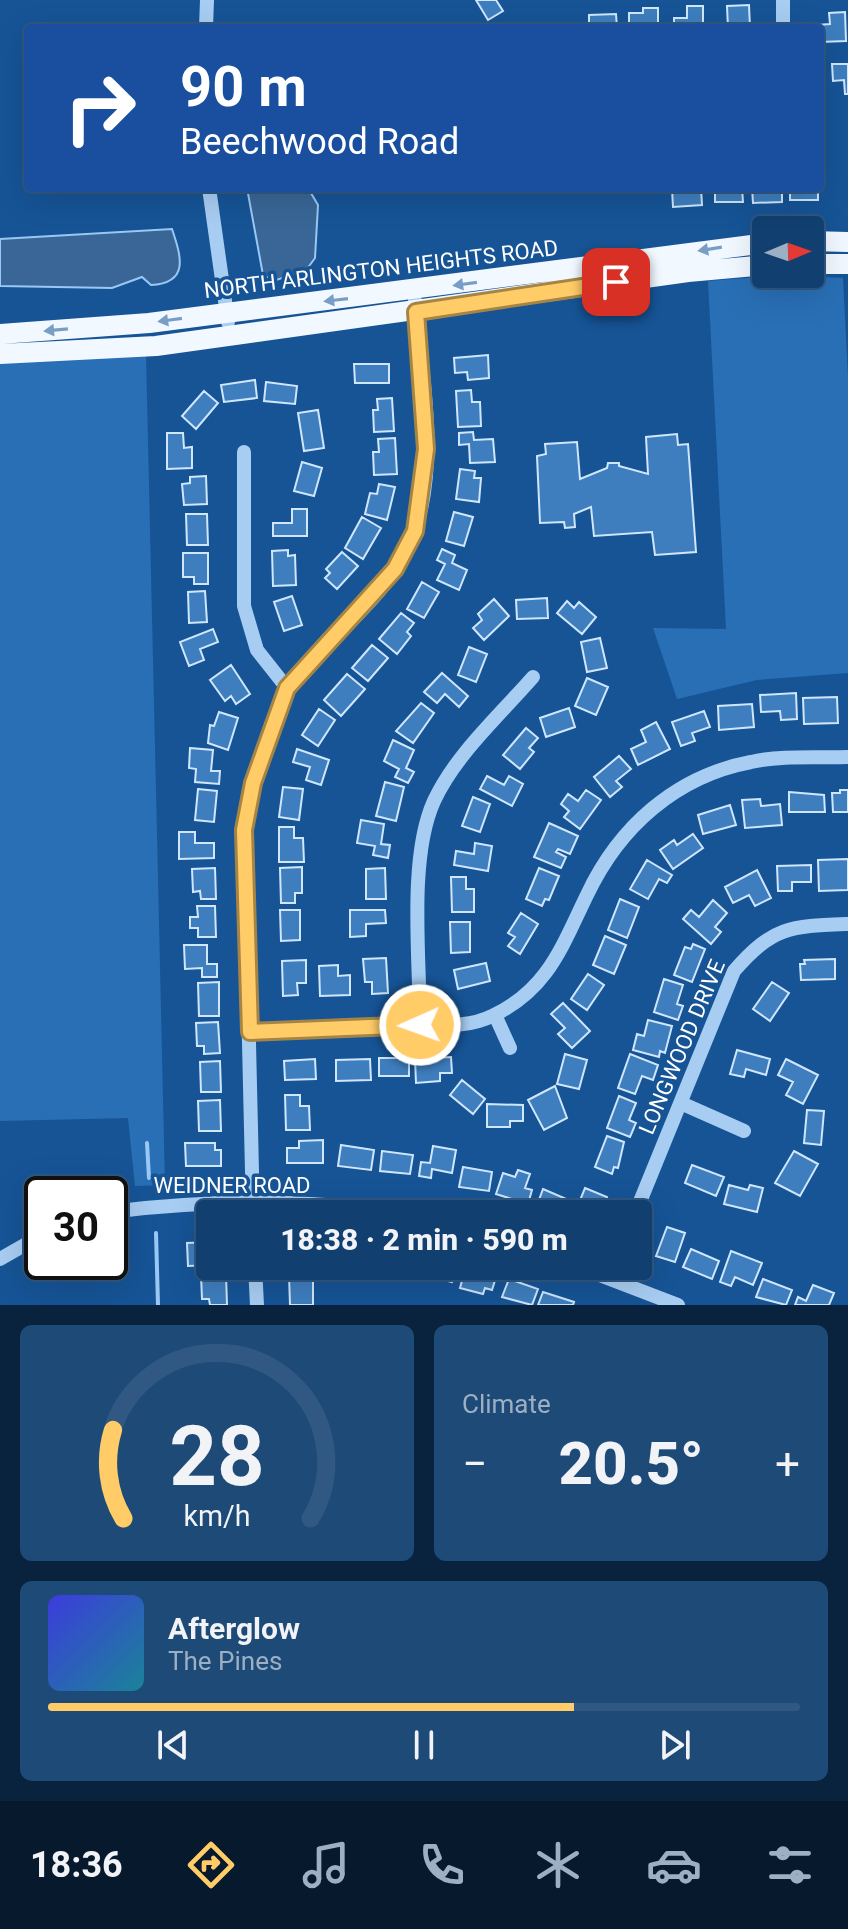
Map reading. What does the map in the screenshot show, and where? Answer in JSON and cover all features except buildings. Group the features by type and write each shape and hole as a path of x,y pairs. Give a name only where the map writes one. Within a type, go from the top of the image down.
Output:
{"main road":[{"path":"824,241 848,242"},
{"name":"NORTH ARLINGTON HEIGHTS ROAD","path":"0,334 149,323 227,313 415,301 752,245"},
{"path":"824,264 848,264"},
{"path":"0,354 107,350 230,336 415,301 752,266"}],"street":[{"path":"206,24 207,0"},
{"path":"783,0 783,24"},
{"path":"210,192 230,336"},
{"path":"253,1200 244,830 253,783 287,688 395,569 415,531 426,449 415,301"},
{"path":"244,452 244,606 257,650 287,688"},
{"path":"420,1025 420,849 434,802 458,762 533,677"},
{"path":"250,1032 452,1025 495,1015 530,990 555,966 587,894 613,850 664,797 697,780 749,762 848,757"},
{"name":"LONGWOOD DRIVE","path":"641,1200 683,1104 734,971 758,943 773,934 807,926 848,924"},
{"path":"495,1015 510,1048"},
{"path":"683,1104 744,1131"},
{"name":"WEIDNER ROAD","path":"128,1209 153,1206 196,1207"},
{"path":"0,1259 24,1245"},
{"path":"256,1280 257,1305"},
{"path":"628,1280 678,1305"}],"shaded area":[{"path":"248,192 310,192 318,205 315,258 307,269 274,281 263,275"},
{"path":"172,229 180,266 172,279 163,283 151,285 142,277 112,288 0,286 0,239"},
{"path":"752,277 752,288 824,288 824,277 843,278 848,377 848,673 757,680 677,699 653,628 726,629 708,281"},
{"path":"146,355 165,1185 135,1186 128,1118 0,1121 0,361"}],"waterway":[{"path":"147,1143 149,1178"},
{"path":"156,1233 158,1305"}],"route":[{"path":"420,1025 250,1032 244,830 253,783 287,688 395,569 415,531 426,449 416,312 616,282"}]}
